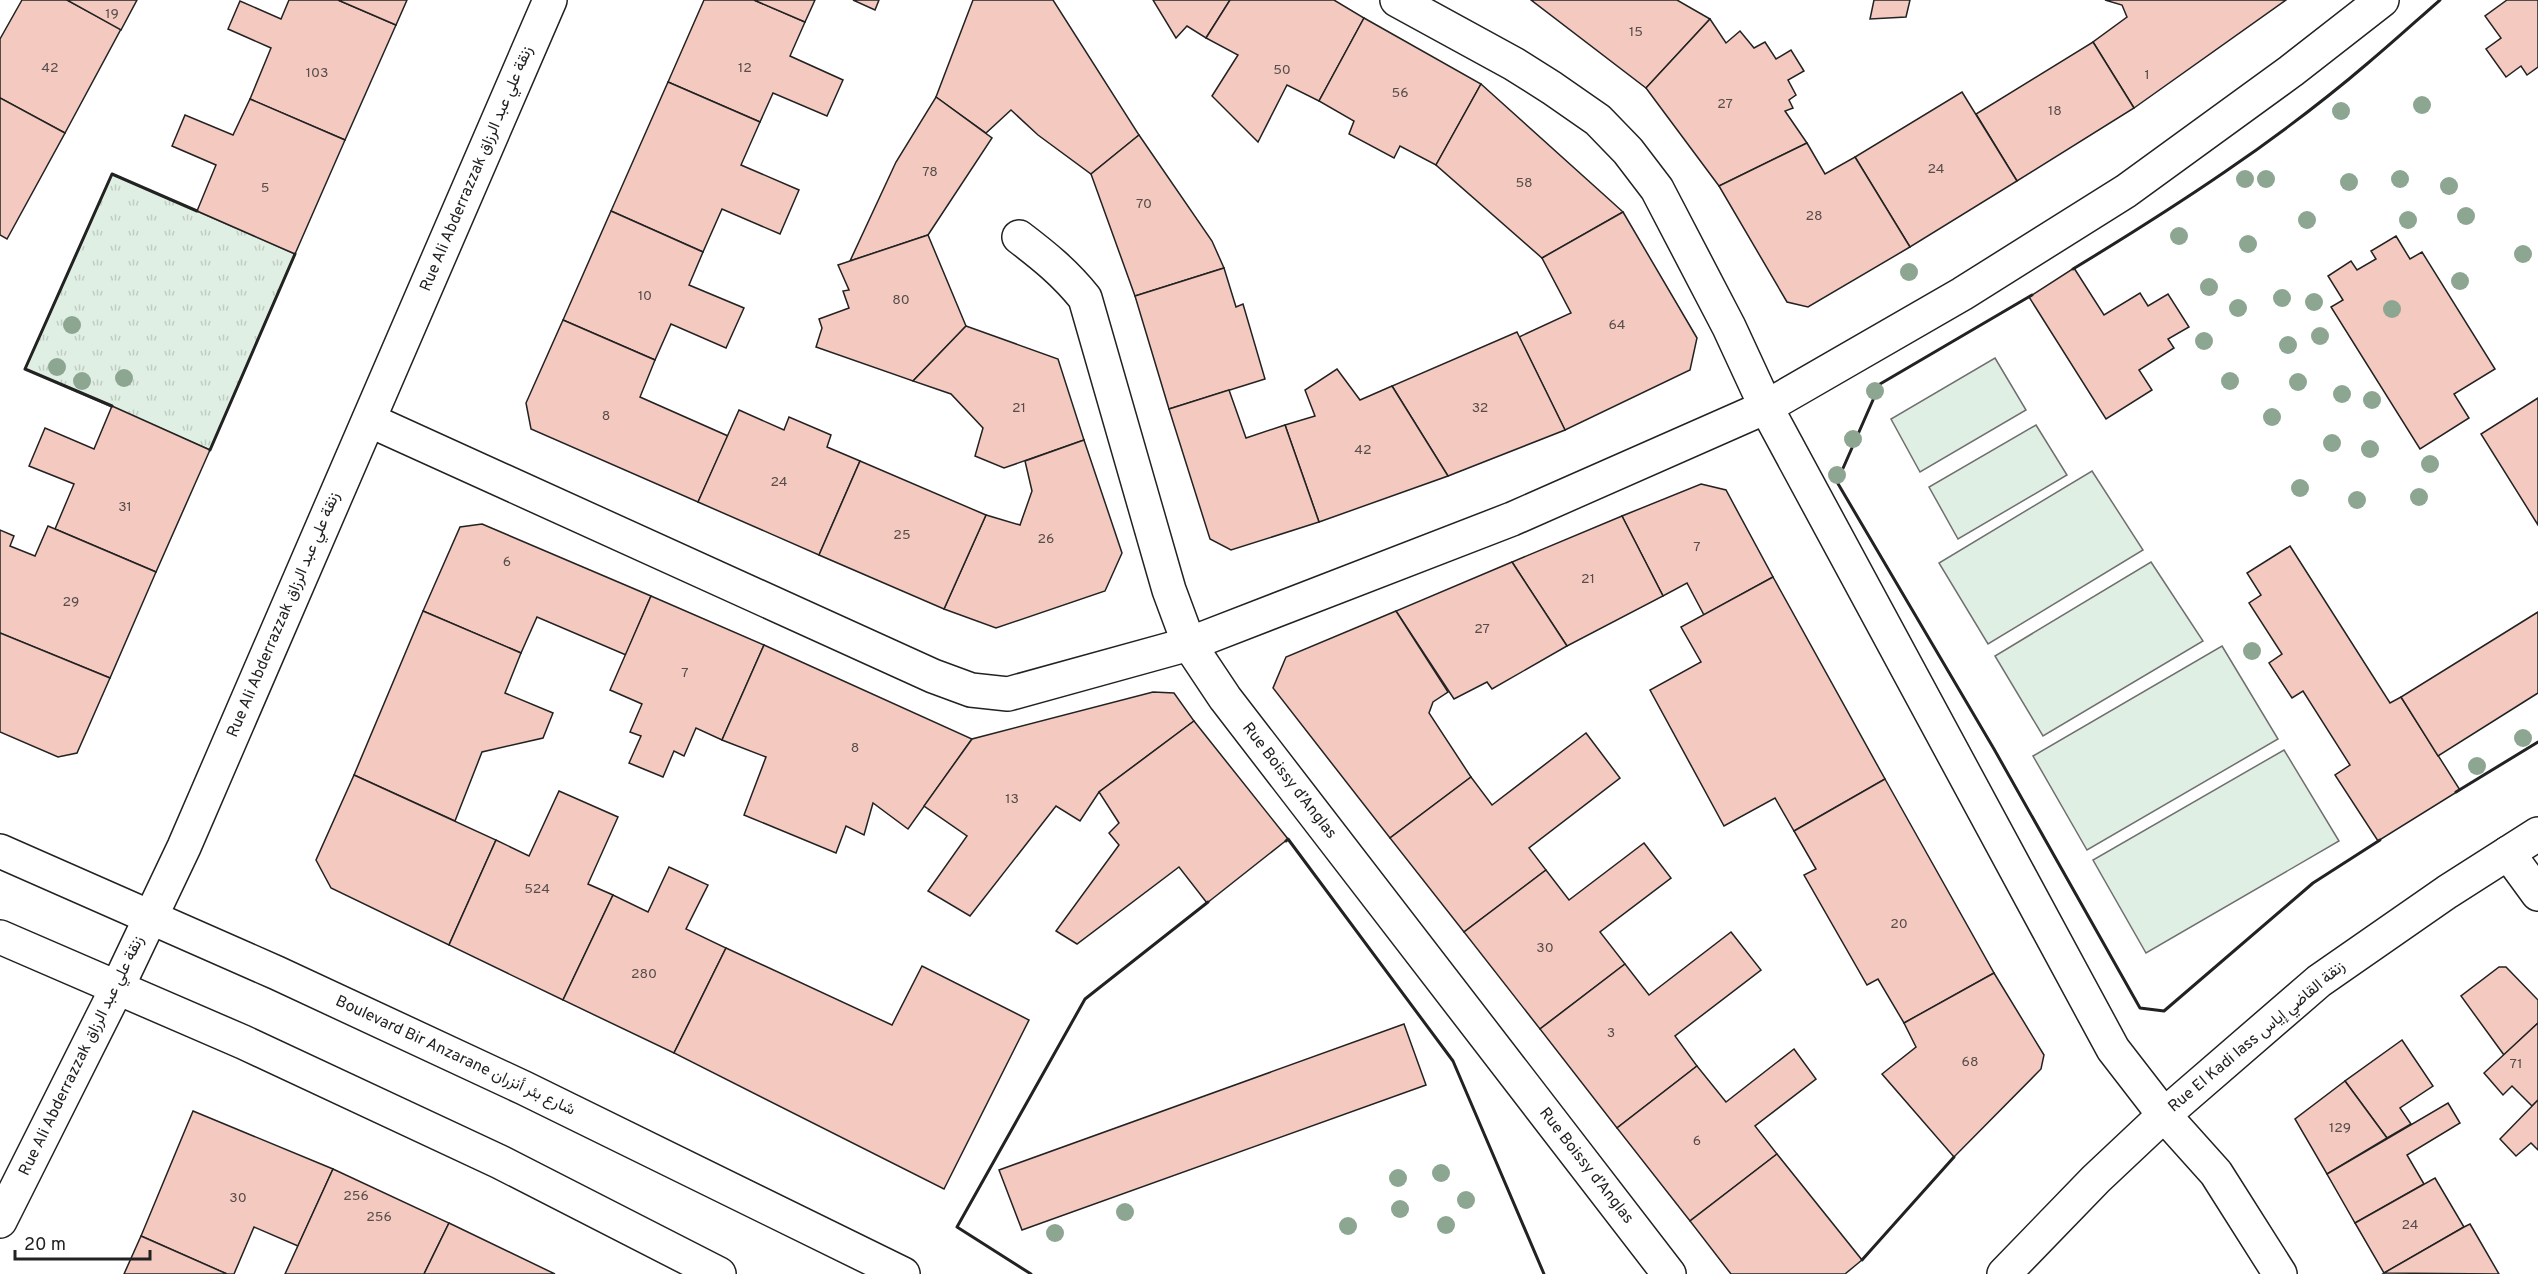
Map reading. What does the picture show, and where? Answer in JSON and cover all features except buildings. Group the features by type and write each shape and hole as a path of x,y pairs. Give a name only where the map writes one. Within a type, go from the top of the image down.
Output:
{"street":[{"name":"Rue Ali Abderrazzak زنقة علي عبد الرزاق","path":"0,1221 117,988 184,847 550,0"},
{"path":"1397,0 1514,64 1598,120 1628,151 1657,189 1729,327 1766,407 2113,1049 2164,1115 2216,1173 2280,1274"},
{"path":"369,420 807,620 971,690 1008,694 1190,644 1501,524 1766,407 1962,294 2126,191 2291,71 2382,0"},
{"name":"Rue Boissy d’Anglas","path":"1019,237 1050,260 1085,298 1169,590 1190,644 1225,698 1669,1274"},
{"name":"Rue El Kadi Iass زنقة القاضي إياس","path":"2004,1274 2096,1179 2164,1115 2319,981 2391,930 2538,834"},
{"name":"Boulevard Bir Anzarane شارع بئر أنزران","path":"0,851 277,973 513,1083 903,1274"},
{"path":"2508,853 2538,894"},
{"path":"0,937 243,1042 489,1157 719,1274"}],"green space":[{"path":"112,174 295,254 210,450 25,369"},
{"path":"1995,358 2026,410 1920,472 1891,419"},
{"path":"2036,425 2067,475 1958,539 1929,487"},
{"path":"2092,471 2143,550 1988,644 1939,563"},
{"path":"2151,562 2203,641 2043,736 1995,656"},
{"path":"2222,646 2278,739 2087,850 2033,756"},
{"path":"2284,750 2339,841 2146,953 2093,860"}],"wall":[{"path":"2073,269 2149,222 2262,146 2333,92 2440,0"},
{"path":"112,406 25,369 112,174 197,211"},
{"path":"210,450 295,254"},
{"path":"2032,295 1880,384 1837,482 1994,749 2140,1008 2164,1011 2313,883 2380,840"},
{"path":"2456,792 2538,742"},
{"path":"1286,841 1288,839 1453,1061 1544,1274"},
{"path":"1031,1274 957,1227 1085,999 1208,902"},
{"path":"1862,1260 1954,1157"}]}
